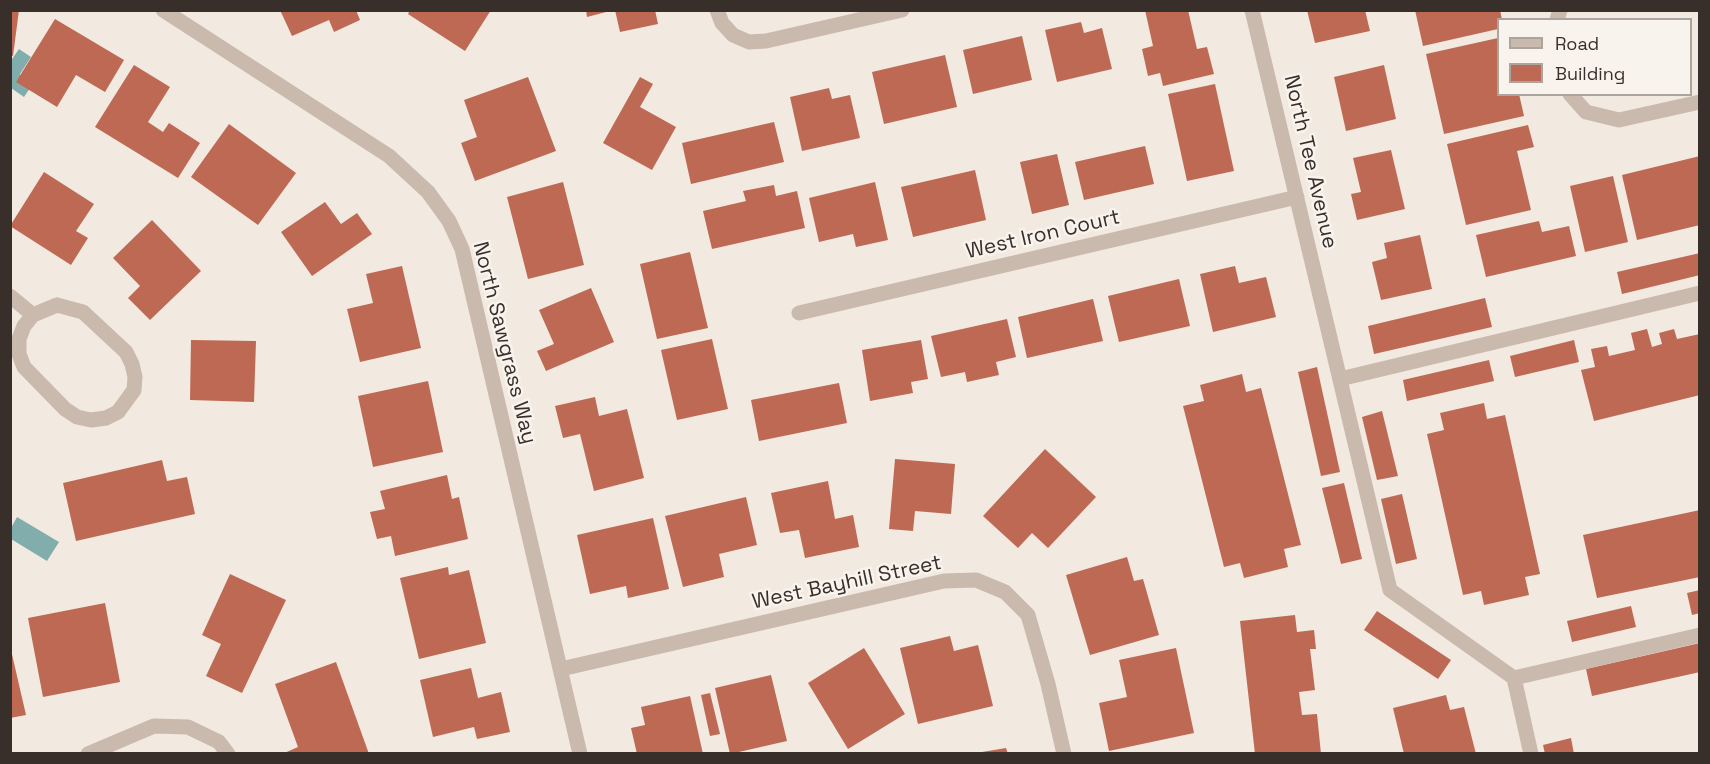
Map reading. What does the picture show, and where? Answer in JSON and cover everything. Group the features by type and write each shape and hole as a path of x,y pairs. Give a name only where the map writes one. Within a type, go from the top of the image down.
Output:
{"street":[{"name":"North Sawgrass Way","path":"164,10 389,156 428,192 449,221 462,249 580,753"},
{"path":"717,10 722,23 733,35 749,42 766,41 902,10"},
{"name":"North Tee Avenue","path":"1252,10 1390,590 1514,678"},
{"path":"1572,96 1586,112 1619,120 1700,102"},
{"name":"West Iron Court","path":"799,313 1297,197"},
{"path":"1340,379 1700,293"},
{"path":"10,296 33,315"},
{"path":"57,305 70,306 83,312 126,352 132,364 134,383 128,402 118,412 106,418 92,420 78,417 65,409 24,367 19,354 19,339 33,315 57,305"},
{"name":"West Bayhill Street","path":"561,669 944,581 976,580 1005,592 1028,615 1065,753"},
{"path":"1531,753 1514,678 1700,635"},
{"path":"88,753 154,726 188,727 219,742 228,753"}],"water":[{"path":"19,49 31,57 20,74 21,82 30,88 24,97 11,88 10,62"},
{"path":"17,517 59,542 47,561 11,539 11,528"}],"building":[{"path":"10,10 19,10 13,56 10,55"},
{"path":"280,10 356,10 360,20 334,32 329,20 292,36"},
{"path":"410,10 491,10 465,51 408,14"},
{"path":"586,10 610,10 610,11 587,17"},
{"path":"615,10 655,10 658,24 620,32"},
{"path":"1145,10 1188,10 1197,49 1207,47 1214,74 1163,86 1160,73 1148,76 1142,49 1153,46"},
{"path":"1307,10 1365,10 1370,31 1315,43"},
{"path":"1415,10 1500,10 1502,18 1497,18 1497,29 1423,46"},
{"path":"55,19 124,60 105,92 76,75 57,107 16,82"},
{"path":"1081,22 1084,33 1102,28 1112,69 1057,82 1045,30"},
{"path":"1022,36 1032,80 973,94 963,50"},
{"path":"1497,38 1497,96 1519,96 1524,116 1444,134 1426,54"},
{"path":"945,55 957,107 884,124 872,72"},
{"path":"134,65 170,87 148,122 163,132 169,123 200,143 178,178 95,127"},
{"path":"1384,65 1396,119 1346,131 1334,77"},
{"path":"528,77 556,151 475,181 461,143 477,137 464,100"},
{"path":"640,77 653,84 640,107 676,127 652,170 603,143"},
{"path":"1215,84 1234,171 1187,181 1168,94"},
{"path":"829,88 832,99 850,95 860,138 802,151 790,97"},
{"path":"774,122 784,162 691,184 682,143"},
{"path":"229,124 296,173 258,225 191,177"},
{"path":"1528,125 1534,147 1517,151 1531,210 1466,225 1447,144"},
{"path":"1145,146 1154,184 1084,200 1075,162"},
{"path":"1391,150 1405,209 1357,220 1351,194 1361,192 1353,158"},
{"path":"1057,154 1069,205 1032,214 1020,162"},
{"path":"1700,156 1700,225 1637,240 1622,175"},
{"path":"975,170 986,220 913,237 901,187"},
{"path":"44,172 94,204 76,231 88,238 71,265 10,226"},
{"path":"1613,176 1628,242 1585,252 1570,186"},
{"path":"563,182 584,265 528,279 507,197"},
{"path":"875,182 888,240 856,247 853,234 819,242 809,198"},
{"path":"774,185 776,196 797,191 805,228 712,249 703,211 746,201 743,191"},
{"path":"325,202 341,224 357,213 372,234 312,276 281,232"},
{"path":"152,220 201,271 150,320 128,298 140,286 113,258"},
{"path":"1539,221 1542,232 1569,226 1576,256 1486,277 1476,235"},
{"path":"1420,235 1432,289 1381,300 1372,262 1387,258 1384,243"},
{"path":"690,252 708,328 657,339 640,264"},
{"path":"1700,253 1700,275 1622,294 1617,272"},
{"path":"402,266 421,348 360,362 347,309 373,303 366,274"},
{"path":"1235,266 1239,283 1266,277 1276,317 1213,332 1200,274"},
{"path":"1179,279 1190,326 1119,342 1108,296"},
{"path":"591,288 614,342 546,371 537,351 554,344 539,310"},
{"path":"1485,298 1492,327 1374,354 1368,326"},
{"path":"1093,299 1103,341 1027,358 1018,317"},
{"path":"1007,319 1016,357 996,362 999,375 967,382 965,372 941,377 931,336"},
{"path":"1647,329 1652,347 1662,344 1659,333 1674,329 1677,339 1700,334 1700,395 1594,421 1581,370 1595,367 1591,349 1607,346 1609,356 1635,350 1631,333"},
{"path":"712,339 728,409 677,420 661,350"},
{"path":"191,340 256,341 254,402 190,400"},
{"path":"921,340 928,379 911,382 913,393 870,401 862,350"},
{"path":"1574,340 1579,362 1515,377 1510,356"},
{"path":"1489,360 1494,381 1407,401 1403,380"},
{"path":"1317,367 1340,472 1321,476 1298,372"},
{"path":"1242,374 1246,392 1261,388 1301,545 1284,549 1288,567 1244,578 1240,563 1224,567 1183,406 1204,401 1200,385"},
{"path":"428,381 443,452 373,467 358,396"},
{"path":"839,383 847,423 759,441 751,400"},
{"path":"595,397 599,416 627,409 644,478 594,491 580,434 563,438 555,406"},
{"path":"1484,403 1487,419 1505,415 1540,574 1525,577 1529,595 1484,605 1481,591 1463,595 1427,434 1444,430 1440,413"},
{"path":"1382,411 1398,476 1377,480 1362,417"},
{"path":"1045,449 1096,497 1048,548 1032,533 1018,548 983,516"},
{"path":"895,459 955,464 951,514 915,511 913,531 889,529"},
{"path":"162,460 167,481 187,477 195,514 76,541 63,483"},
{"path":"447,475 452,499 459,497 468,539 395,556 391,536 377,539 370,512 385,509 380,491"},
{"path":"828,481 835,519 853,515 859,547 805,558 799,530 780,533 771,493"},
{"path":"1344,483 1362,559 1341,564 1322,488"},
{"path":"1402,494 1417,559 1396,564 1381,499"},
{"path":"746,497 757,545 719,554 724,577 683,587 665,516"},
{"path":"1700,510 1700,577 1597,598 1583,535"},
{"path":"653,518 669,589 628,598 626,586 590,594 577,535"},
{"path":"1127,557 1134,581 1143,579 1159,635 1090,655 1066,575"},
{"path":"448,567 449,575 469,570 486,643 419,659 400,578"},
{"path":"230,574 286,600 242,693 206,676 221,644 202,635"},
{"path":"1700,590 1700,613 1692,615 1687,593"},
{"path":"105,603 120,682 43,697 28,618"},
{"path":"1631,606 1636,627 1572,642 1567,621"},
{"path":"1377,611 1451,660 1438,679 1364,630"},
{"path":"1295,615 1297,632 1314,630 1316,649 1310,649 1315,690 1299,692 1302,715 1317,714 1321,754 1255,754 1240,621"},
{"path":"950,636 954,651 978,645 993,706 918,724 900,648"},
{"path":"1700,643 1700,672 1592,696 1586,669"},
{"path":"864,648 905,714 848,749 808,683"},
{"path":"1176,648 1194,733 1109,751 1099,703 1127,697 1119,660"},
{"path":"10,651 26,715 10,718"},
{"path":"336,662 369,754 282,754 298,747 275,684"},
{"path":"471,668 478,698 501,692 510,732 477,739 474,727 433,737 420,680"},
{"path":"771,675 787,741 730,754 715,688"},
{"path":"710,693 720,734 710,736 701,695"},
{"path":"1446,695 1450,710 1464,707 1476,754 1404,754 1393,708"},
{"path":"690,696 703,754 637,754 631,728 645,725 641,707"},
{"path":"1571,738 1574,754 1545,754 1543,745"},
{"path":"1006,748 1008,754 983,754 982,752"}]}
